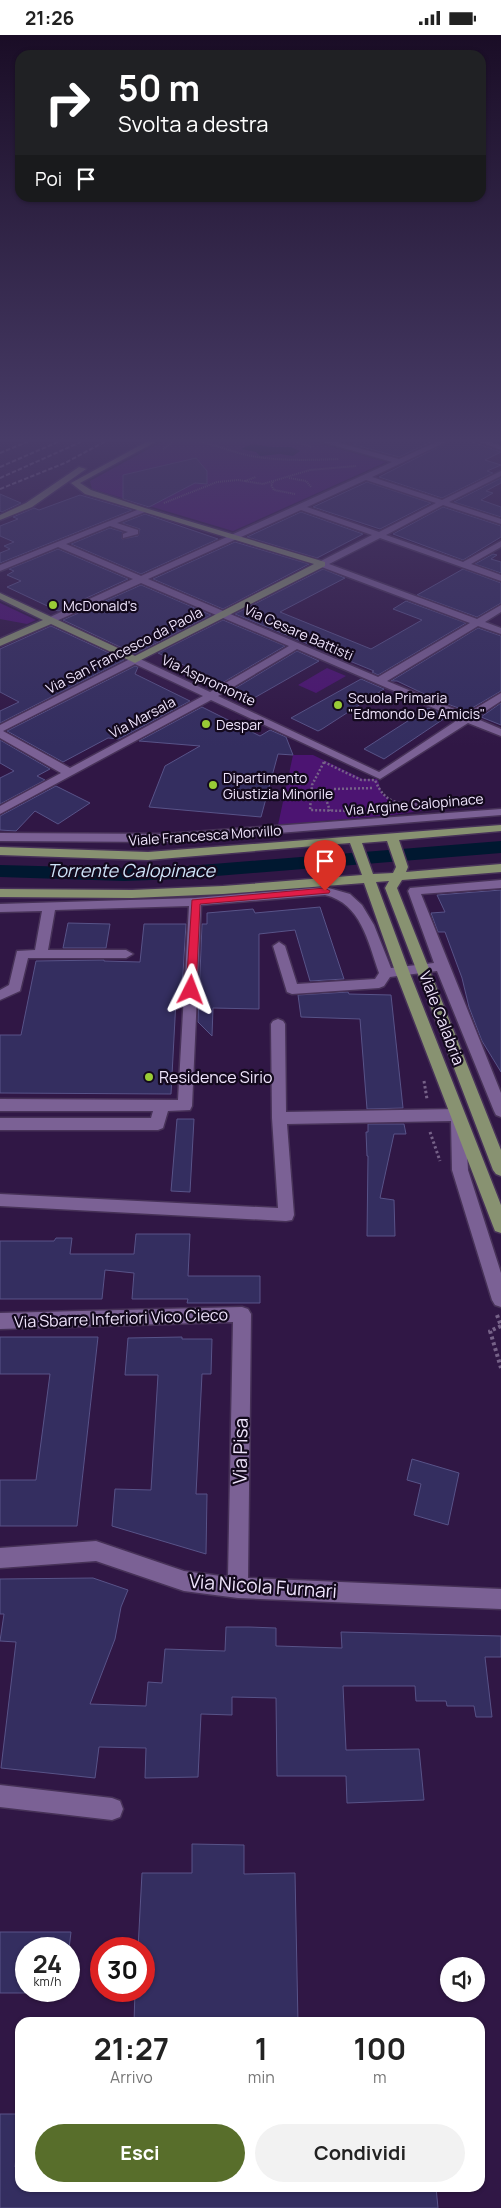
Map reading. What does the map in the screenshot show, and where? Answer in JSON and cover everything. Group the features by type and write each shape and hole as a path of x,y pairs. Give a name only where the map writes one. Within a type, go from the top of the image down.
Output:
{"main road":[{"path":"251,542 322,564"},
{"name":"Via San Francesco da Paola","path":"135,660 322,564"},
{"name":"Via Aspromonte","path":"0,596 135,660"},
{"path":"0,643 52,620"},
{"name":"Viale Francesca Morvillo","path":"0,851 148,856 356,843 501,828"},
{"path":"393,840 400,872"},
{"name":"Viale Calabria","path":"356,843 402,971 501,1226"},
{"path":"0,893 132,894 223,891 400,872 501,868"},
{"name":"Viale Calabria","path":"400,872 391,888 501,1170"}],"street":[{"path":"0,568 62,542"},
{"path":"52,620 221,542"},
{"name":"Via San Francesco da Paola","path":"322,564 364,542"},
{"path":"403,542 501,578"},
{"name":"Via Cesare Battisti","path":"58,544 501,733"},
{"path":"463,565 501,544"},
{"path":"322,564 501,631"},
{"path":"379,681 501,608"},
{"name":"Via Marsala","path":"0,811 68,772 210,696 296,646"},
{"name":"Via San Francesco da Paola","path":"0,729 135,660"},
{"name":"Via Aspromonte","path":"135,660 380,776 467,718"},
{"path":"467,718 501,696"},
{"path":"0,734 68,772"},
{"name":"Via Argine Calopinace","path":"0,837 167,838 501,812"},
{"path":"387,822 393,840"},
{"name":"Viale Calabria","path":"501,883 414,891 442,966 501,1111"},
{"path":"0,908 195,902 325,891 342,895 351,901 371,931 386,973"},
{"path":"0,1105 185,1106 195,902"},
{"path":"41,953 49,907"},
{"path":"280,946 292,989 379,983 386,973 442,966"},
{"path":"0,995 15,988 22,954 126,954"},
{"path":"0,1200 286,1215 279,1118 278,1024"},
{"path":"0,1124 158,1124 161,1106"},
{"path":"279,1118 458,1115"},
{"name":"Viale Calabria","path":"458,1115 460,1170 501,1300"},
{"name":"Via Sbarre Inferiori Vico Cieco","path":"0,1321 242,1315"},
{"name":"Via Pisa","path":"238,1588 242,1315"},
{"name":"Via Nicola Furnari","path":"0,1558 96,1551 184,1581 238,1588 501,1599"},
{"path":"0,1796 112,1809"}],"path":[{"path":"324,762 316,772 309,789 310,810 380,809 421,804 394,802 386,798 378,788 334,789"},
{"path":"327,802 330,811"},
{"path":"501,1326 490,1331 501,1368"}],"shaded area":[{"path":"0,603 36,620 27,624 0,619"},
{"path":"327,668 346,676 316,693 298,685"},
{"path":"293,755 313,755 363,779 377,779 385,797 394,801 420,802 427,810 278,825"}],"water":[{"name":"Torrente Calopinace","path":"501,841 501,853 180,879 124,881 0,877 0,865 151,869"}],"building":[{"path":"13,542 51,542 0,563 0,553 10,549 4,546"},
{"path":"75,542 211,542 141,574 71,544"},
{"path":"234,542 309,564 223,609 153,579"},
{"path":"265,542 347,542 317,558"},
{"path":"416,542 492,542 463,560"},
{"path":"58,549 128,579 58,611 7,587 21,581 7,575 14,571 9,569"},
{"path":"493,554 497,555 491,559 501,562 501,573 475,564"},
{"path":"323,569 345,578 280,612 371,649 422,620 393,609 406,601 466,623 378,675 372,672 374,671 235,614"},
{"path":"463,569 501,583 501,603 477,617 417,595"},
{"path":"141,585 211,615 135,654 63,620"},
{"path":"223,620 285,646 222,683 158,653"},
{"path":"51,626 124,660 0,723 0,711 19,702 0,692 0,649"},
{"path":"478,628 501,636 501,691 467,711 439,701 397,681 391,681"},
{"path":"297,651 319,661 254,698 234,689"},
{"path":"135,666 138,667 135,674 190,701 119,739 108,738 63,762 7,731"},
{"path":"361,679 384,689 318,731 291,718"},
{"path":"501,703 501,725 481,717"},
{"path":"202,707 260,736 270,730 286,737 293,755 278,754 261,817 149,807 165,766 200,746 139,741"},
{"path":"428,708 448,716 384,759 364,749"},
{"path":"0,740 50,769 37,776 45,780 0,804 0,778 14,771 0,763"},
{"path":"56,786 90,803 58,824 35,811 16,831 0,830 0,816"},
{"path":"501,890 501,1072 482,1041 445,932 438,932 431,913 445,912 437,895"},
{"path":"320,907 344,979 310,981 295,930 259,934 259,1009 213,1008 212,1036 198,1022 202,924 207,924 207,913 253,909 255,913"},
{"path":"68,923 110,924 106,948 63,948"},
{"path":"144,924 186,924 181,1006 176,1000 171,1094 0,1093 0,1035 21,1035 36,961 104,960 140,962"},
{"path":"348,992 349,994 391,995 403,1108 367,1109 360,1019 301,1017 298,995"},
{"path":"177,1119 194,1119 190,1192 171,1191"},
{"path":"368,1124 404,1124 406,1134 394,1134 380,1198 394,1200 395,1236 367,1236 368,1156 366,1132 368,1132"},
{"path":"136,1234 190,1234 188,1276 260,1276 260,1303 187,1303 188,1299 132,1299 134,1273 105,1270 102,1299 0,1299 0,1241 54,1241 56,1238 72,1238 70,1254 134,1254"},
{"path":"0,1337 98,1337 77,1526 0,1526 0,1480 36,1480 50,1374 0,1374"},
{"path":"182,1337 182,1339 212,1339 211,1374 202,1374 196,1494 207,1494 206,1554 112,1526 115,1489 151,1490 158,1375 125,1375 128,1338"},
{"path":"412,1459 459,1473 448,1525 414,1515 421,1484 407,1480"},
{"path":"93,1578 128,1590 121,1607 115,1639 90,1704 146,1706 148,1682 162,1683 165,1649 225,1651 226,1627 249,1627 276,1628 276,1646 342,1648 341,1632 501,1636 501,1657 485,1657 492,1717 476,1717 474,1706 447,1706 446,1701 416,1701 415,1686 343,1686 346,1750 419,1749 424,1800 347,1803 346,1776 277,1776 276,1698 232,1697 232,1715 201,1714 198,1777 145,1778 146,1748 99,1747 95,1778 1,1768 16,1642 0,1641 4,1614 0,1614 0,1579"},
{"path":"192,1844 244,1845 244,1874 295,1873 298,2017 134,2017 135,2002 155,2002 155,1937 139,1937 142,1873 192,1873"},
{"path":"0,1932 71,1932 70,1937 15,1937 15,1993 0,1993"},
{"path":"0,2114 15,2114 15,2192 436,2192 438,2208 0,2208"}],"place":[{"name":"McDonald's","path":"53,605"},
{"name":"Scuola Primaria \"Edmondo De Amicis\"","path":"338,705"},
{"name":"Despar","path":"206,724"},
{"name":"Dipartimento Giustizia Minorile","path":"213,785"},
{"name":"Residence Sirio","path":"149,1077"}],"route":[{"path":"191,990 195,902 325,891"}]}
